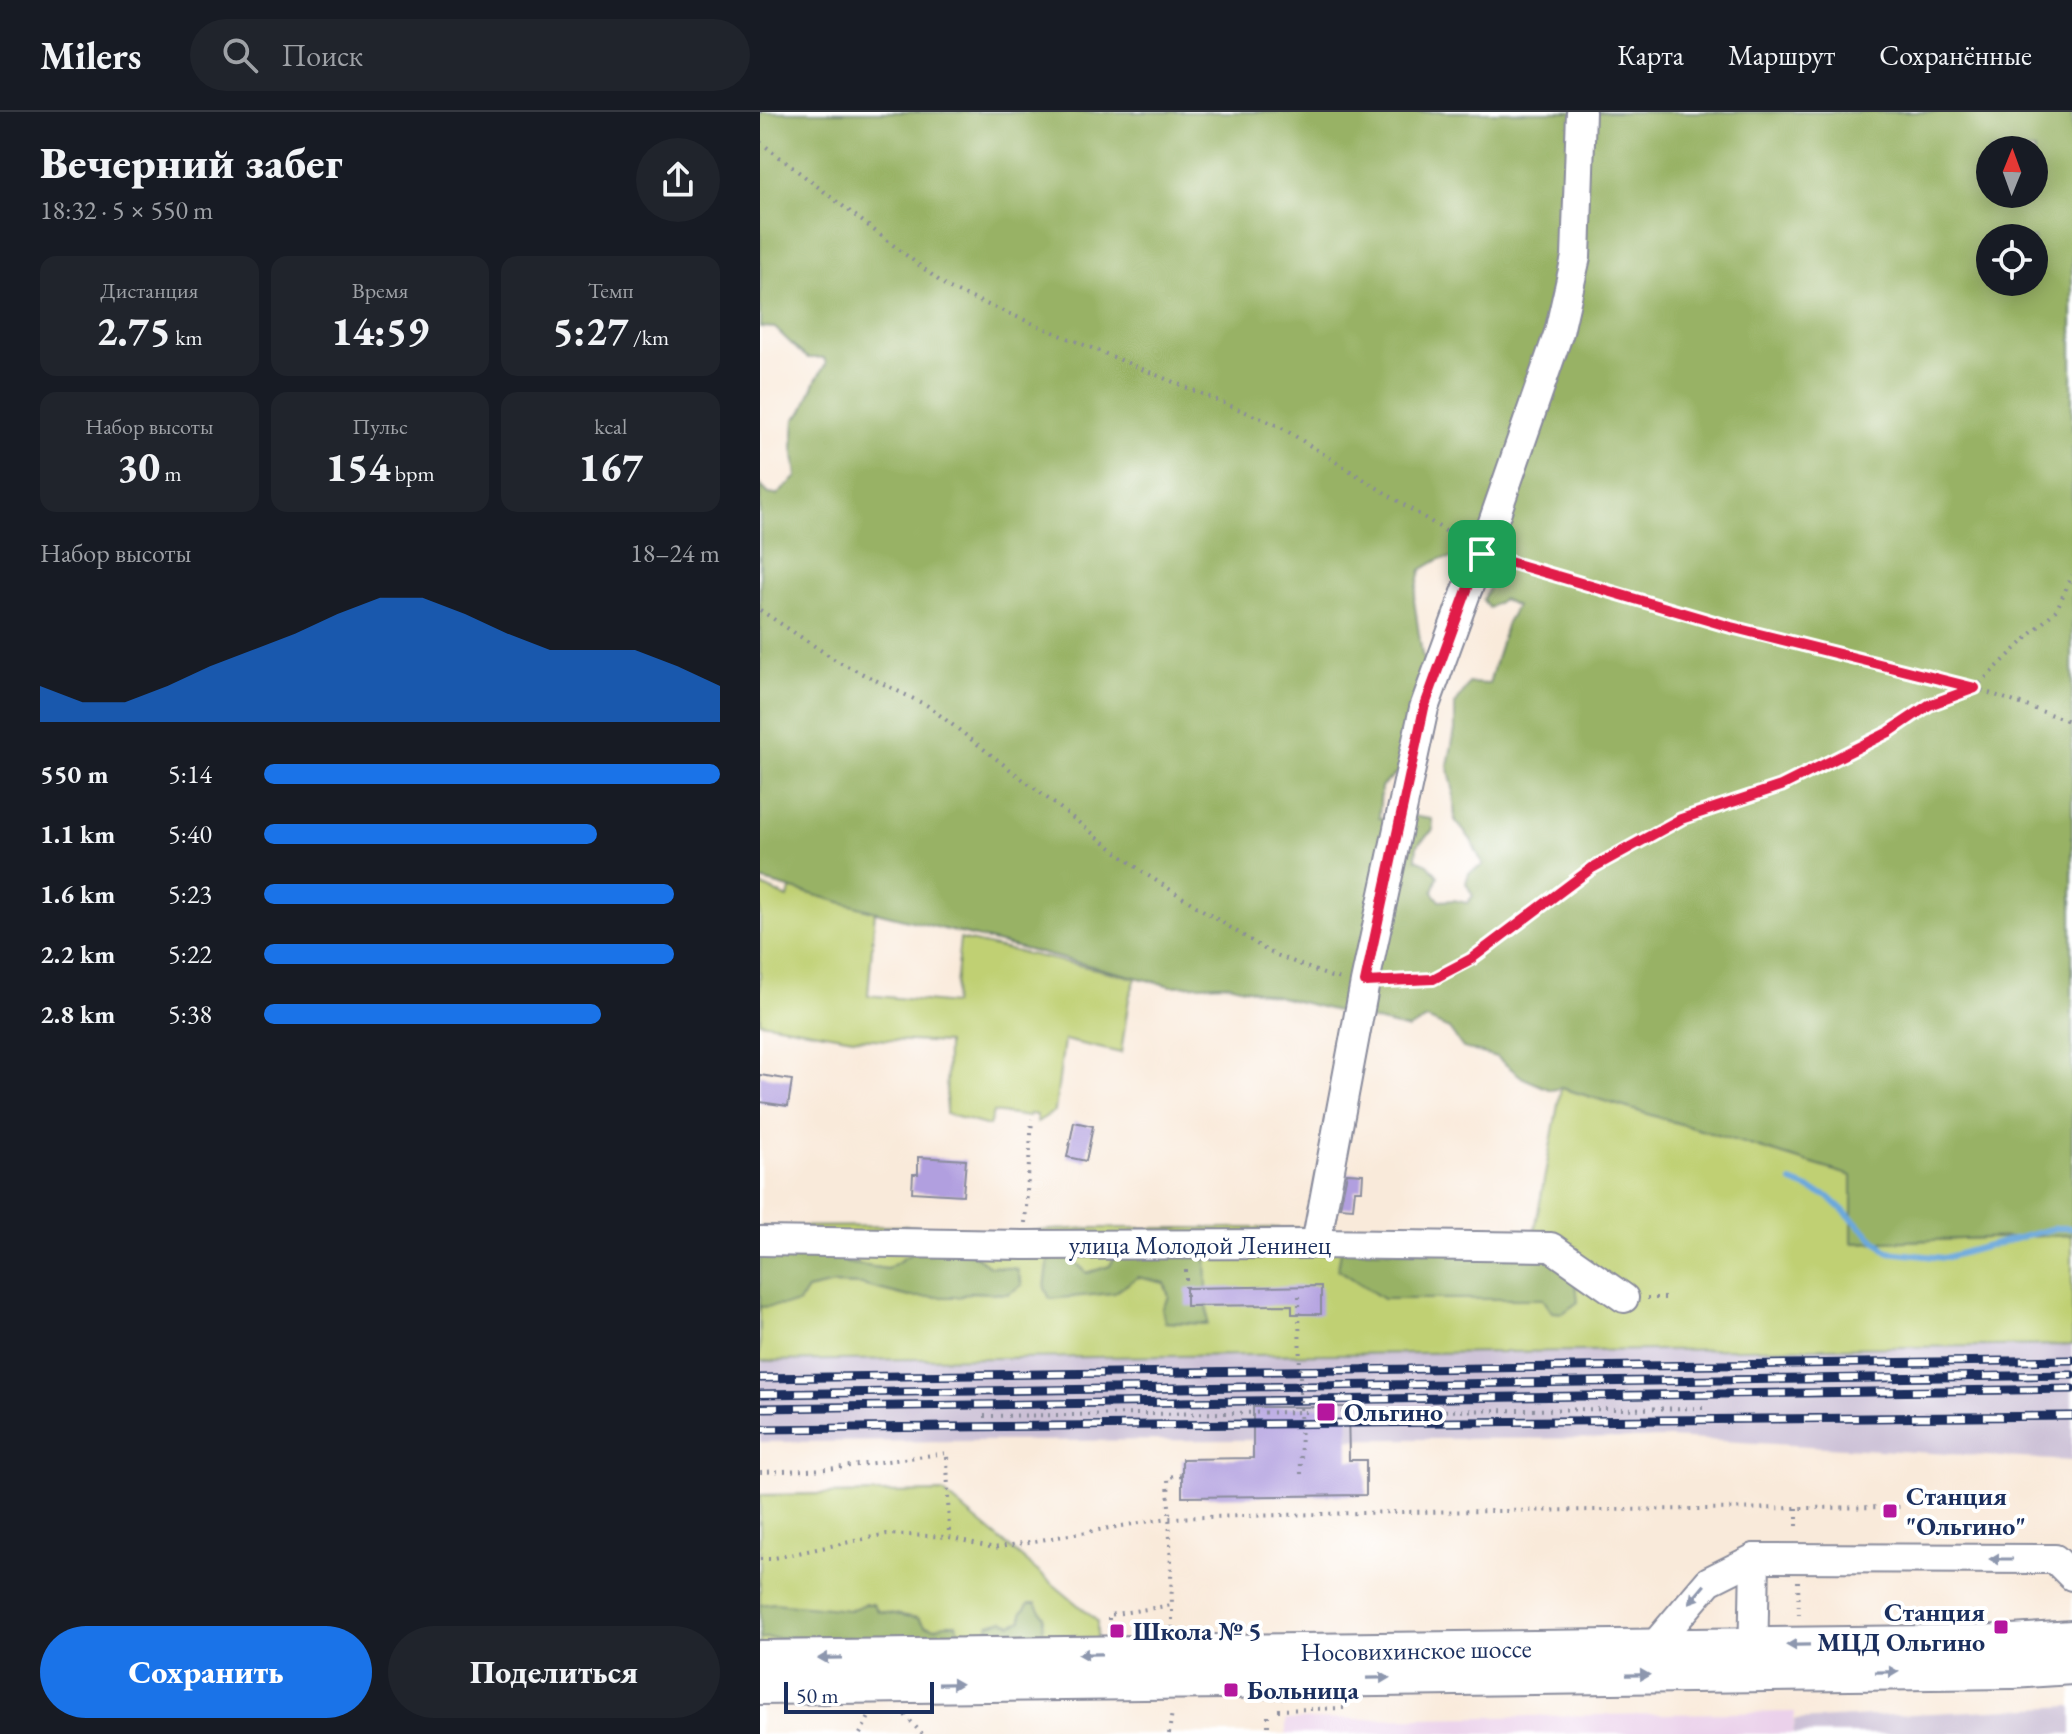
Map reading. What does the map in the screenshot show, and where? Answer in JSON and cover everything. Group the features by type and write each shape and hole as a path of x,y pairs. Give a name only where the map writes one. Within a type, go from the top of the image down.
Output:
{"main road":[{"name":"Носовихинское шоссе","path":"760,1686 1753,1660 2072,1639"},
{"name":"Носовихинское шоссе","path":"760,1659 1653,1647 1753,1660 2013,1670 2072,1666"}],"street":[{"path":"1316,1244 1365,982 1424,708 1482,554 1559,332 1576,257 1581,112"},
{"name":"улица Молодой Ленинец","path":"760,1241 1551,1247 1624,1298"},
{"path":"1653,1647 1709,1581 1755,1558 2055,1559 2072,1576"},
{"path":"1753,1660 1755,1558"}],"path":[{"path":"760,142 950,289 1279,426 1482,554 1731,627 1975,688 2072,722"},
{"path":"760,610 837,661 928,706 1144,873 1269,952 1331,977 1365,982 1433,979 1471,959 1592,868 1681,819 1781,786 1889,732 1929,705 1975,688 2057,609 2072,575"},
{"path":"1024,1245 1032,1119"},
{"path":"1186,1245 1186,1296"},
{"path":"1299,1296 1301,1475"},
{"path":"1341,1412 1706,1408"},
{"path":"984,1416 1308,1412"},
{"path":"760,1472 828,1469 947,1453 949,1537"},
{"path":"1172,1637 1168,1477 1182,1475"},
{"path":"760,1559 887,1534 949,1537 994,1548 1168,1518 1398,1512 1900,1507"},
{"path":"1797,1508 1797,1528"},
{"path":"1798,1581 1799,1620"},
{"path":"1109,1637 1109,1615 1172,1605"},
{"path":"1268,1710 1268,1734"},
{"path":"1169,1734 1172,1711"},
{"path":"860,1734 870,1715"},
{"path":"905,1715 922,1734"}],"shaded area":[{"path":"2072,1345 2072,1461 1670,1438 760,1442 760,1361"},
{"path":"2072,1706 2072,1734 1793,1734 1795,1720"},
{"path":"1795,1712 1793,1734 1286,1734 1286,1720"}],"green space":[{"path":"760,112 2072,112 2072,1235 1852,1243 1852,1176 1562,1088 1551,1090 1523,1078 1496,1057 1463,1048 1449,1029 1427,1019 1408,1029 1228,984 1171,986 760,880 760,485 769,494 777,495 797,477 793,447 795,419 803,411 826,364 824,358 808,358 775,328 760,327","holes":["1504,529 1501,563 1483,600 1489,608 1503,599 1516,606 1506,625 1489,684 1469,683 1455,705 1455,730 1448,765 1455,820 1471,840 1483,865 1469,873 1466,883 1473,896 1467,903 1440,901 1433,892 1438,876 1428,864 1416,859 1417,845 1433,830 1432,819 1394,813 1387,820 1379,818 1381,787 1398,772 1429,669 1422,655 1414,600 1421,570 1440,559 1469,557"]},
{"path":"760,885 788,898 791,885 876,899 868,995 953,1004 960,939 1136,978 1129,998 1121,1053 1064,1040 1055,1111 1037,1122 1037,1115 1029,1114 1029,1117 993,1112 989,1126 946,1114 947,1043 853,1038 760,1022"},
{"path":"1561,1088 1853,1176 1853,1243 2072,1235 2072,1345 760,1361 760,1307 806,1290 834,1284 862,1285 910,1297 959,1297 971,1292 1008,1294 1017,1269 990,1266 966,1250 920,1248 887,1269 846,1263 760,1227 911,1226 1018,1235 1031,1231 1092,1228 1308,1228 1336,1233 1534,1235","holes":["1205,1250 1208,1324 1165,1322 1169,1297 1164,1283 1138,1277 1114,1293 1049,1257 1068,1255 1087,1273 1110,1266"]},
{"path":"760,1245 839,1245 846,1263 887,1269 920,1248 966,1250 990,1266 1017,1269 1022,1285 1008,1294 971,1292 959,1297 910,1297 862,1285 834,1284 807,1290 798,1304 760,1307"},
{"path":"1206,1250 1208,1324 1165,1322 1162,1309 1169,1297 1165,1283 1138,1277 1114,1293 1050,1299 1045,1288 1049,1257 1068,1255 1087,1273 1110,1266 1117,1251"},
{"path":"1341,1250 1555,1254 1574,1263 1578,1302 1563,1313 1552,1312 1543,1299 1383,1299 1338,1269"},
{"path":"943,1492 1097,1621 1097,1643 760,1645 760,1495"},
{"path":"774,1603 850,1610 873,1604 878,1611 918,1618 926,1626 935,1628 956,1624 960,1632 956,1637 760,1638 760,1605"},
{"path":"1029,1603 1036,1603 1044,1616 1043,1633 1014,1640 988,1629 989,1624 1003,1620 1012,1624 1022,1620 1022,1612"}],"building":[{"path":"760,1075 792,1080 788,1106 760,1102"},
{"path":"1074,1122 1093,1126 1086,1161 1067,1157"},
{"path":"918,1157 966,1160 963,1195 912,1192 913,1174 918,1174"},
{"path":"1347,1173 1363,1174 1362,1190 1355,1190 1353,1208 1340,1207"},
{"path":"1321,1286 1321,1314 1292,1314 1292,1305 1186,1306 1186,1288"},
{"path":"1253,1407 1348,1407 1349,1460 1366,1460 1366,1495 1182,1497 1182,1459 1253,1458"}],"waterway":[{"path":"1792,1182 1829,1197 1888,1252 1944,1258 2055,1228 2072,1228"}],"railway":[{"path":"760,1378 2072,1360"},
{"path":"760,1394 2072,1375"},
{"path":"760,1408 2072,1389"},
{"path":"760,1429 2072,1416"}],"place":[{"name":"Ольгино","path":"1326,1412"},
{"name":"Станция \"Ольгино\"","path":"1890,1511"},
{"name":"Станция МЦД Ольгино","path":"2001,1627"},
{"name":"Школа № 5","path":"1117,1631"},
{"name":"Больница","path":"1231,1690"}],"route":[{"path":"1482,554 1731,627 1975,688 1929,705 1889,732 1781,786 1681,819 1592,868 1471,959 1433,979 1365,982 1424,708 1482,554"}]}
